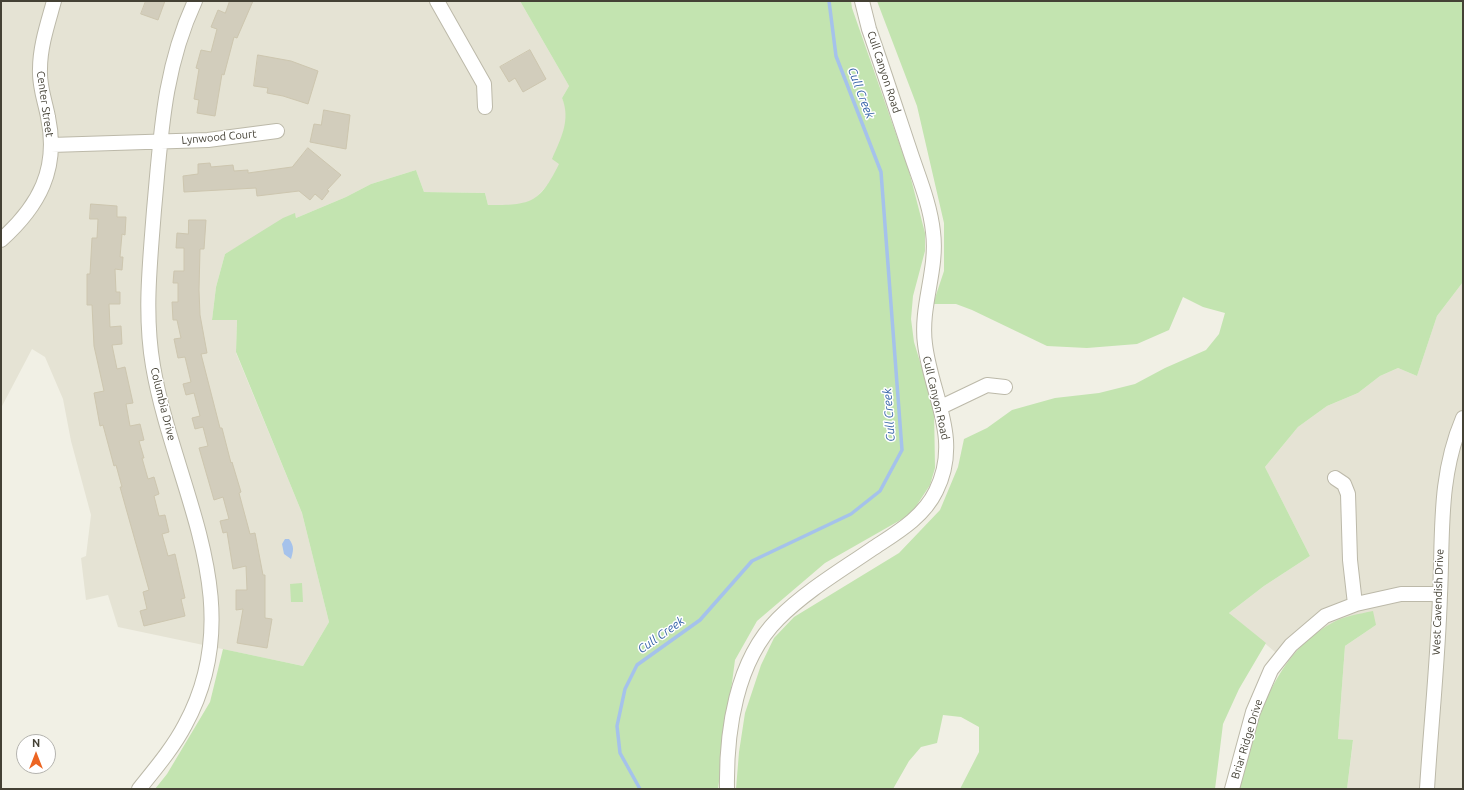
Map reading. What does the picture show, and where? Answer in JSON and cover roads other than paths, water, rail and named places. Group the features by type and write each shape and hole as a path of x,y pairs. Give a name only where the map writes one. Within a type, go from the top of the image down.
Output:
{"street":[{"name":"Center Street","path":"1,240 19,223 37,200 48,170 51,145 50,131 42,92 40,69 42,45 54,1"},
{"name":"Columbia Drive","path":"139,789 174,743 193,710 209,657 213,622 208,571 157,384 149,337 148,287 160,141 171,68 181,35 196,1"},
{"path":"437,1 484,84 485,108"},
{"name":"Cull Canyon Road","path":"727,789 728,742 738,691 754,652 763,637 777,620 813,589 904,528 927,505 936,491 946,456 947,445 941,407 927,358 924,335 925,314 935,257 931,220 920,179 869,29 862,1"},
{"name":"Lynwood Court","path":"51,145 228,139 277,131"},
{"path":"941,407 987,385 1005,387"},
{"name":"West Cavendish Drive","path":"1427,789 1440,594 1442,505 1450,456 1462,424"},
{"path":"1334,478 1344,484 1348,494 1350,560 1354,604"},
{"name":"Briar Ridge Drive","path":"1232,789 1253,712 1271,670 1291,645 1325,616 1354,604 1401,594 1440,594"}],"water":[{"path":"285,539 289,539 293,547 291,559 284,554 282,544"}],"waterway":[{"name":"Cull Creek","path":"640,789 620,753 617,726 625,689 637,665 700,620 752,561 851,514 880,491 902,450 881,172 836,56 829,1"}]}
